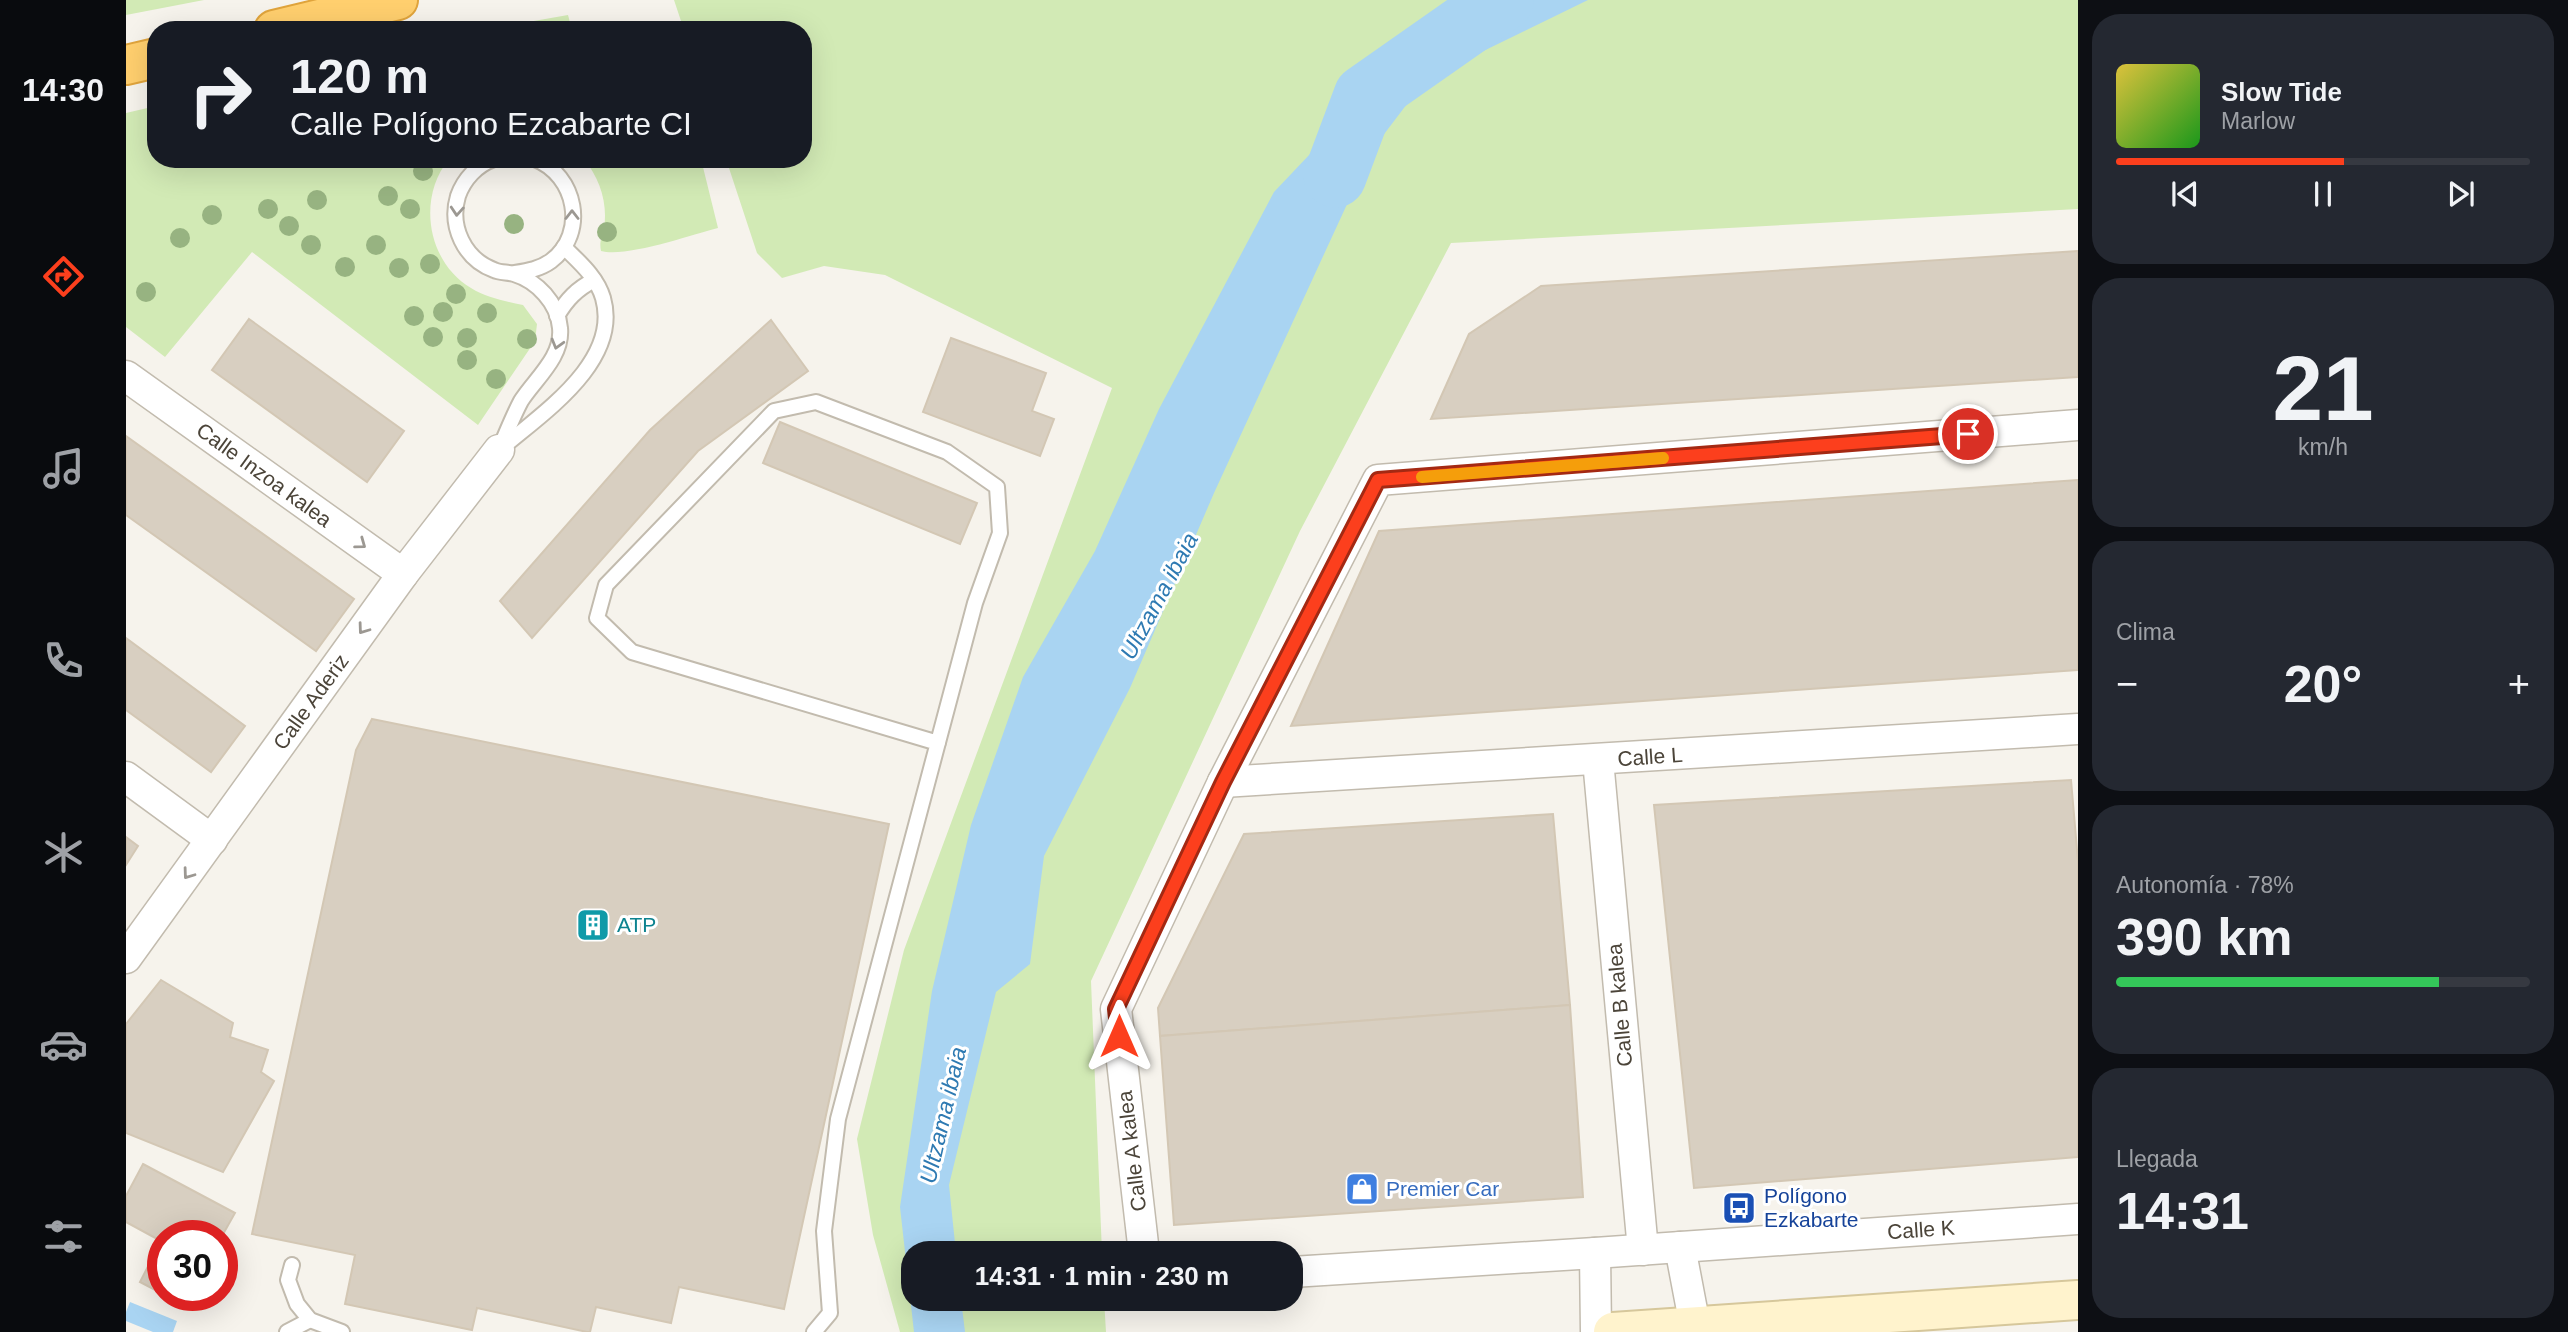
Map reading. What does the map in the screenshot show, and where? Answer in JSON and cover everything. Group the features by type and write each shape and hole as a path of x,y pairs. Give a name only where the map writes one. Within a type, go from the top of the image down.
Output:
{"highway":[{"path":"311,21 398,0"},
{"path":"126,65 147,60"}],"street":[{"name":"Calle Inzoa kalea","path":"126,376 403,574"},
{"name":"Calle A kalea","path":"1143,1241 1116,1009 1223,782 1378,480 2078,425"},
{"name":"Calle Aderiz","path":"126,958 403,574 499,450"},
{"name":"Calle L","path":"1223,782 2078,729"},
{"name":"Calle B kalea","path":"1598,760 1643,1250"},
{"path":"126,777 212,840"},
{"name":"Calle K","path":"1595,1253 2078,1219"},
{"path":"1679,1247 1695,1326"},
{"path":"1303,1271 1595,1253 1595,1332"},
{"path":"1613,1332 2078,1300"}],"lane":[{"path":"478,168 461,188 455,206 456,227 463,245 477,260 494,270 533,281 551,303 561,329 556,352 522,401 499,450"},
{"path":"514,274 534,270 551,261 564,247 572,229 574,210 569,191 551,168"},
{"path":"499,450 561,399 593,359 605,335 603,297 594,280 564,247"},
{"path":"557,316 565,302 578,289 594,280"},
{"path":"814,1332 830,1313 824,1231 838,1119 938,743 975,603 1000,533 997,488 947,452 816,401 774,411 606,585 597,618 632,652 938,743"},
{"path":"292,1265 288,1280 297,1304 310,1321 342,1332"},
{"path":"287,1332 310,1321"}],"green space":[{"path":"126,0 204,0 126,15"},
{"path":"674,0 2078,0 2078,209 1451,243 1300,531 1091,981 1102,1241 901,1241 901,1311 1105,1311 1106,1332 900,1332 873,1235 857,1139 904,950 1112,388 885,275 824,266 782,278 757,253 729,168 812,168 812,21 681,21"},
{"path":"568,15 570,21 534,21"},
{"path":"147,108 147,168 443,168 433,192 430,210 436,246 444,262 456,277 471,288 496,299 523,305 537,324 535,341 478,425 252,252 165,357 126,327 126,113"},
{"path":"590,168 703,168 718,228 641,249 601,251 604,201"}],"water":[{"path":"1502,0 1588,0 1426,79 1372,150 1214,493 1130,688 1044,856 1030,964 996,992 949,1185 955,1241 904,1241 900,1207 932,991 971,825 1023,677 1095,551 1159,409 1274,192 1365,96"},
{"path":"130,1302 177,1321 173,1332 153,1332 126,1321"},
{"path":"912,1311 962,1311 965,1332 914,1332"}],"building":[{"path":"2078,251 2078,377 1431,419 1469,334 1541,286"},
{"path":"249,319 404,431 367,482 212,370"},
{"path":"771,320 808,371 698,451 532,638 500,601 650,430"},
{"path":"951,338 1046,373 1032,411 1054,419 1040,456 923,412"},
{"path":"780,422 977,503 960,544 763,463"},
{"path":"126,436 354,599 316,651 126,515"},
{"path":"2078,480 2078,670 1291,726 1379,531"},
{"path":"126,638 245,726 211,772 126,710"},
{"name":"ATP","path":"372,719 889,824 784,1309 679,1287 671,1323 596,1307 590,1332 587,1332 477,1308 472,1330 345,1304 355,1255 252,1234 356,750"},
{"path":"2071,780 2078,861 2078,1157 1694,1188 1654,805"},
{"path":"1553,814 1570,1005 1160,1036 1158,1008 1244,834"},
{"path":"126,837 138,846 126,865"},
{"path":"161,980 233,1023 230,1037 268,1050 261,1072 274,1081 223,1172 126,1133 126,1024"},
{"path":"1570,1005 1583,1197 1174,1225 1160,1036"},
{"path":"143,1164 235,1213 231,1220 147,1220 147,1233 126,1222 126,1196"},
{"path":"147,1268 147,1286 140,1282"}],"waterway":[{"name":"Ultzama ibaia","path":"1335,176 1365,96 1502,0"}],"slow traffic":[{"path":"1422,477 1663,458"}],"place":[{"name":"ATP","path":"593,925"},
{"name":"Premier Car","path":"1362,1189"},
{"name":"Polígono Ezkabarte","path":"1739,1208"}],"route":[{"path":"1119,1036 1116,1009 1223,782 1378,480 1968,434"}]}
